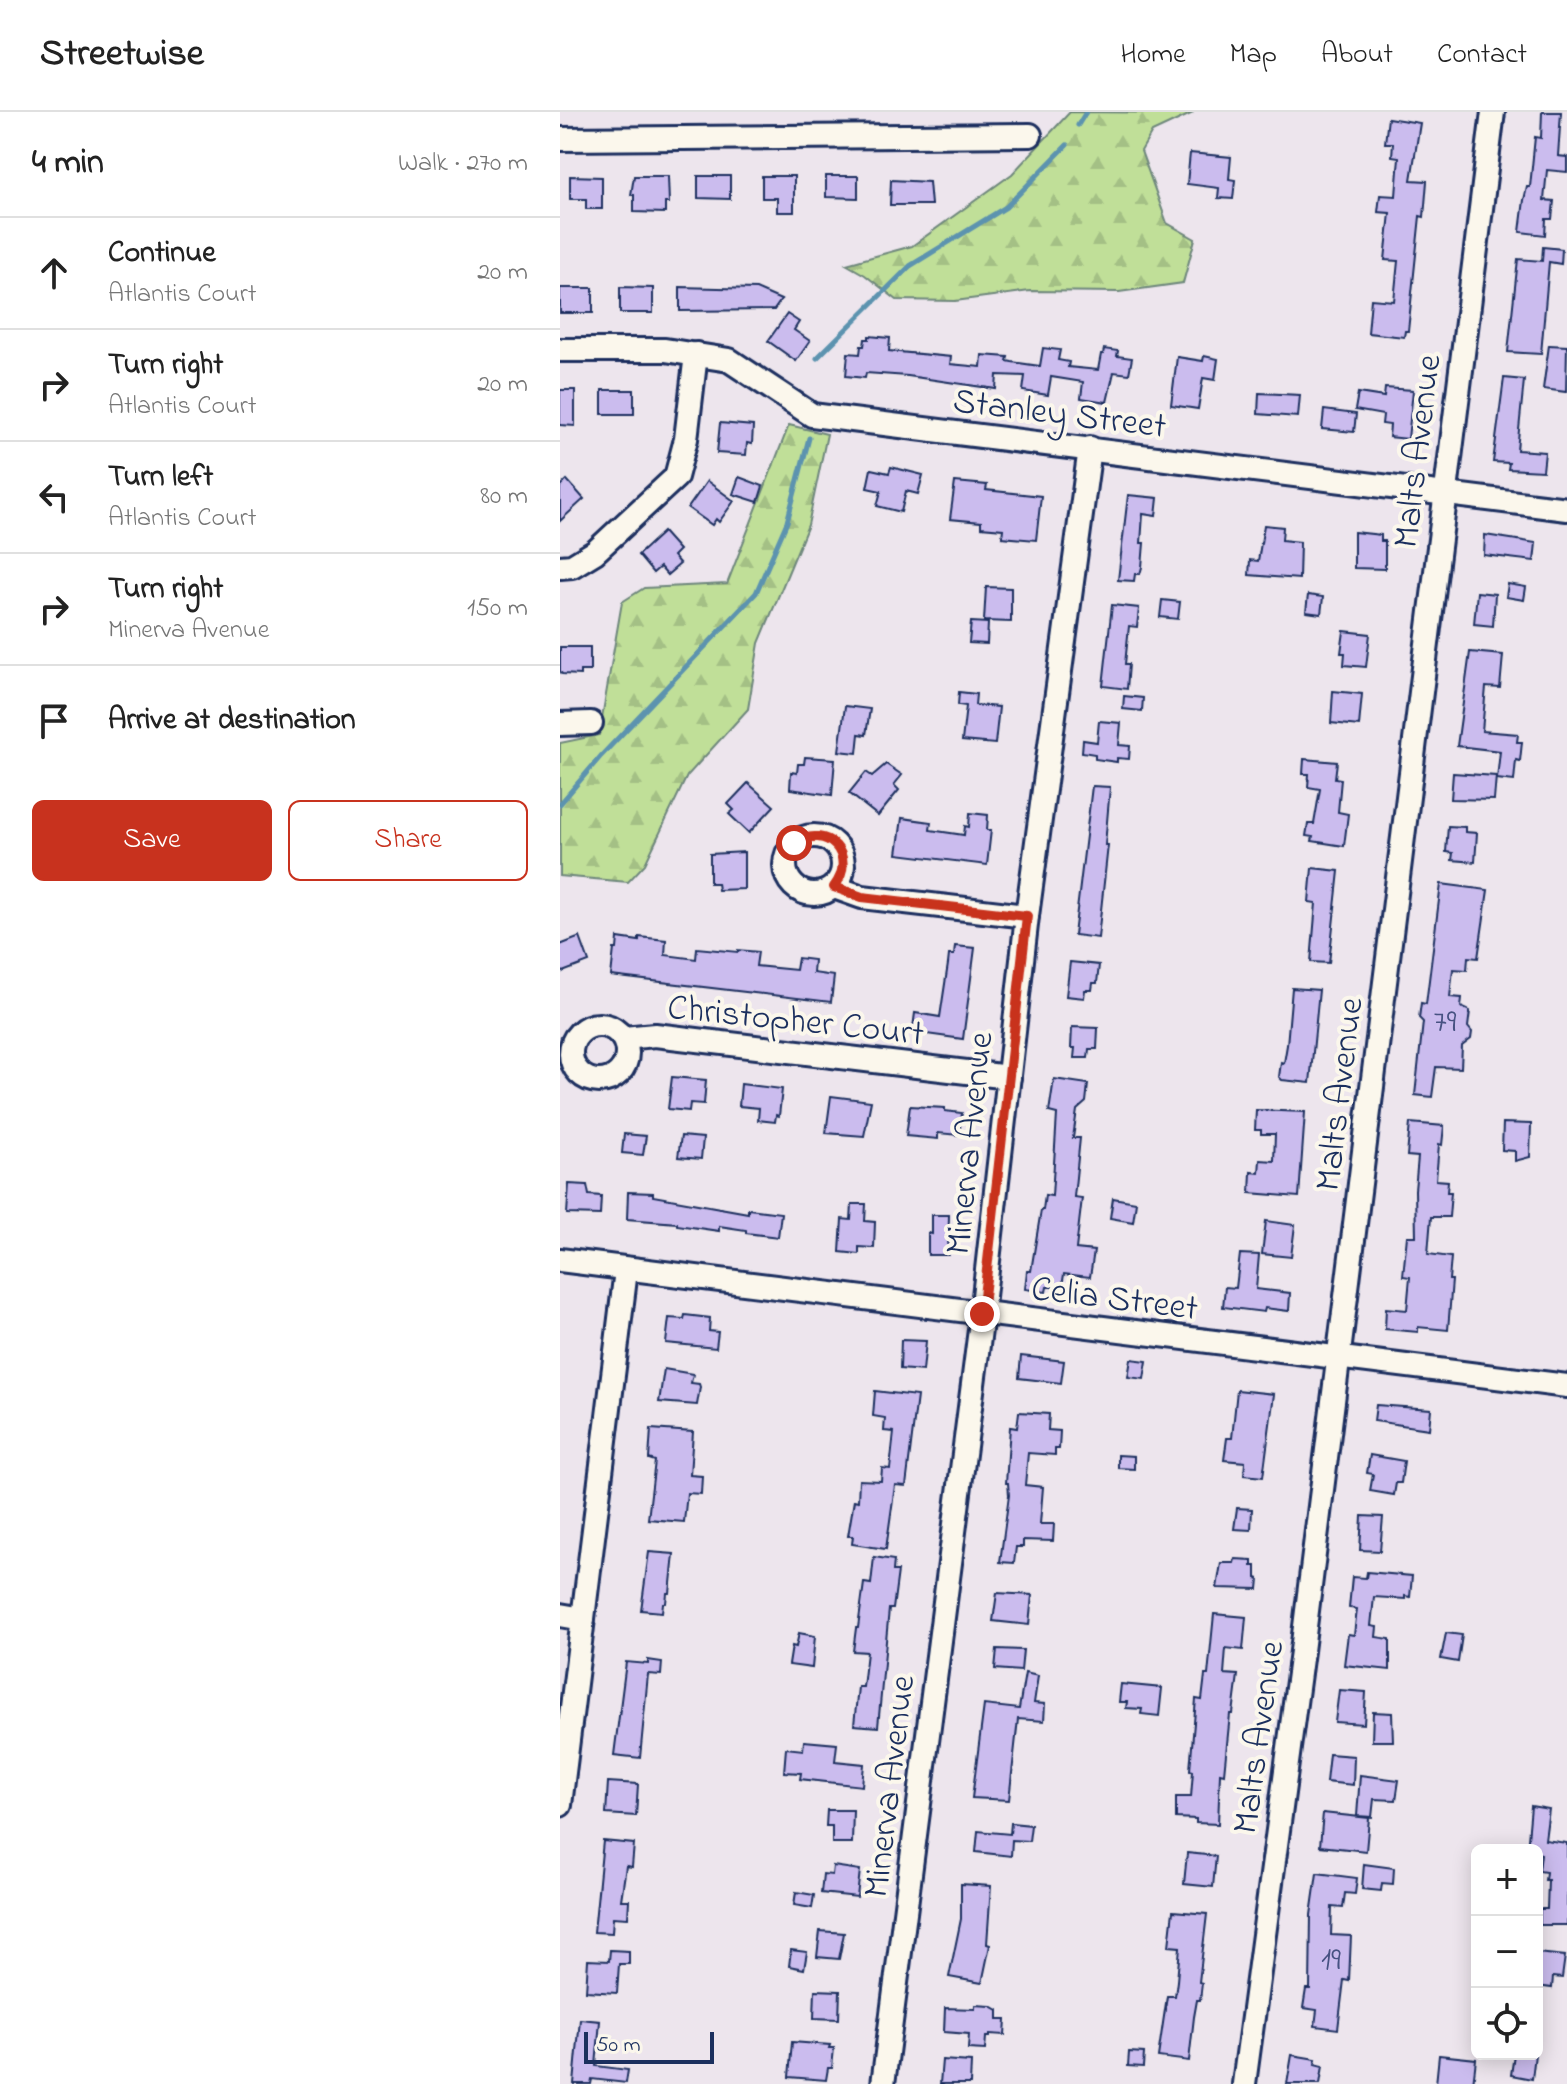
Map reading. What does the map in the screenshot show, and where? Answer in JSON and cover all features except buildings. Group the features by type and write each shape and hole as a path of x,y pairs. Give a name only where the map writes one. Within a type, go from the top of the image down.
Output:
{"street":[{"name":"Malts Avenue","path":"1244,2084 1339,1357 1493,112"},
{"path":"560,139 1030,135"},
{"name":"Stanley Street","path":"560,350 637,350 729,360 812,415 1567,509"},
{"path":"560,567 572,566 595,552 676,477 686,439 696,354"},
{"name":"Minerva Avenue","path":"883,2084 982,1314 1027,916 1090,448"},
{"path":"560,724 591,723"},
{"path":"834,887 862,897 1027,916"},
{"name":"Christopher Court","path":"624,1038 655,1035 1009,1077"},
{"name":"Celia Street","path":"560,1260 1567,1386"},
{"path":"560,1805 626,1270"},
{"path":"560,1615 583,1619"}],"green space":[{"path":"1070,112 1193,113 1152,132 1141,151 1167,223 1195,239 1183,283 1119,292 1030,291 955,301 897,300 846,264 912,246 1012,174"},
{"path":"789,425 827,434 808,525 759,643 748,709 687,776 645,864 628,882 560,876 560,743 599,735 622,602 644,588 727,584"}],"waterway":[{"path":"1078,125 1086,112"},
{"path":"817,358 910,266 1006,207 1067,145"},
{"path":"560,804 601,756 756,593 787,522 809,438"}],"route":[{"path":"794,843 804,837 815,836 836,845 842,855 843,867 841,878 834,887 862,897 1027,916 982,1314"}]}
